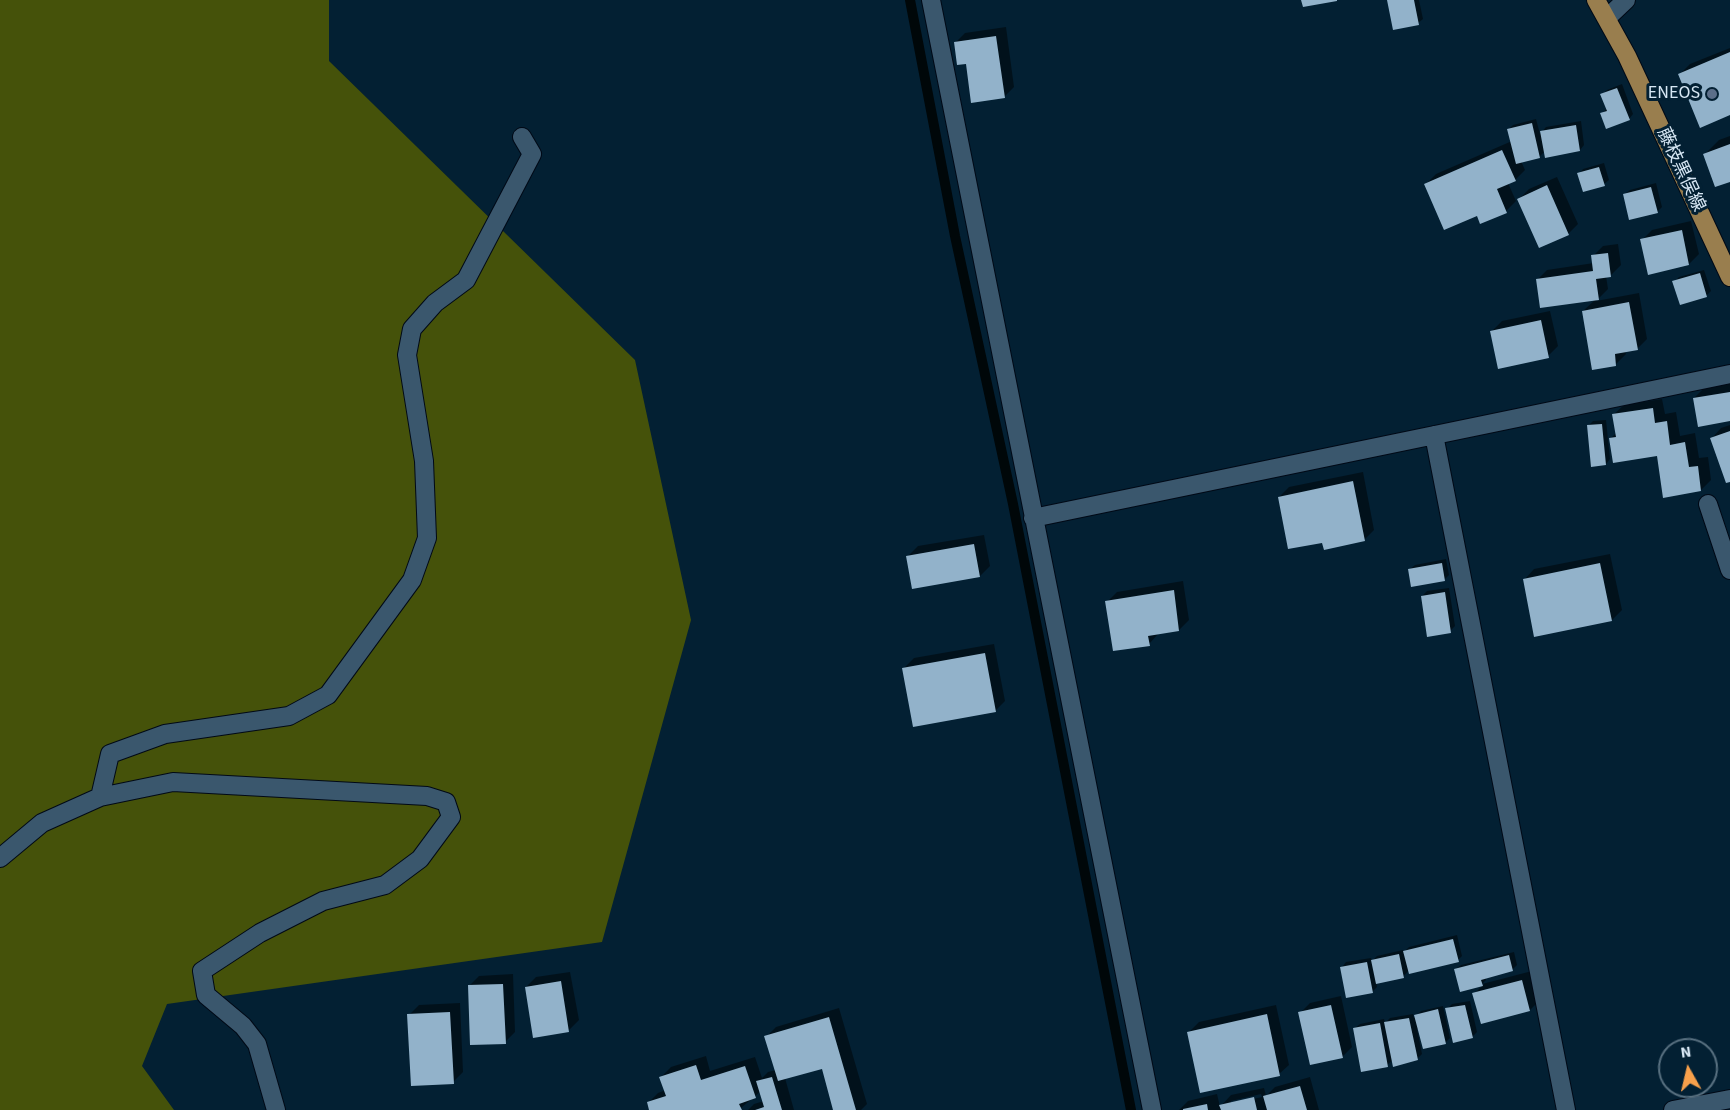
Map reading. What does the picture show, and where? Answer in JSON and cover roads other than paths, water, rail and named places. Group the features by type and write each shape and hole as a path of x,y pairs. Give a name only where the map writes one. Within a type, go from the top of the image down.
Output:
{"main road":[{"name":"藤枝黒俣線","path":"1596,0 1607,18 1730,277"}],"street":[{"path":"931,0 1152,1110"},
{"path":"1607,18 1626,0"},
{"path":"100,797 110,753 165,734 289,716 328,695 412,580 427,538 424,461 407,355 412,329 435,303 465,279 532,154 522,137"},
{"path":"1033,518 1730,374"},
{"path":"1434,435 1566,1110"},
{"path":"1708,504 1730,570"},
{"path":"0,858 42,823 100,797 173,782 427,796 446,802 451,817 420,859 385,885 322,901 260,933 201,971 206,995 243,1026 257,1044 276,1110"},
{"path":"1673,1110 1730,1099"}],"waterway":[{"path":"910,0 955,236 1013,504 1131,1110"}],"place":[{"name":"ENEOS","path":"1712,94"}]}
